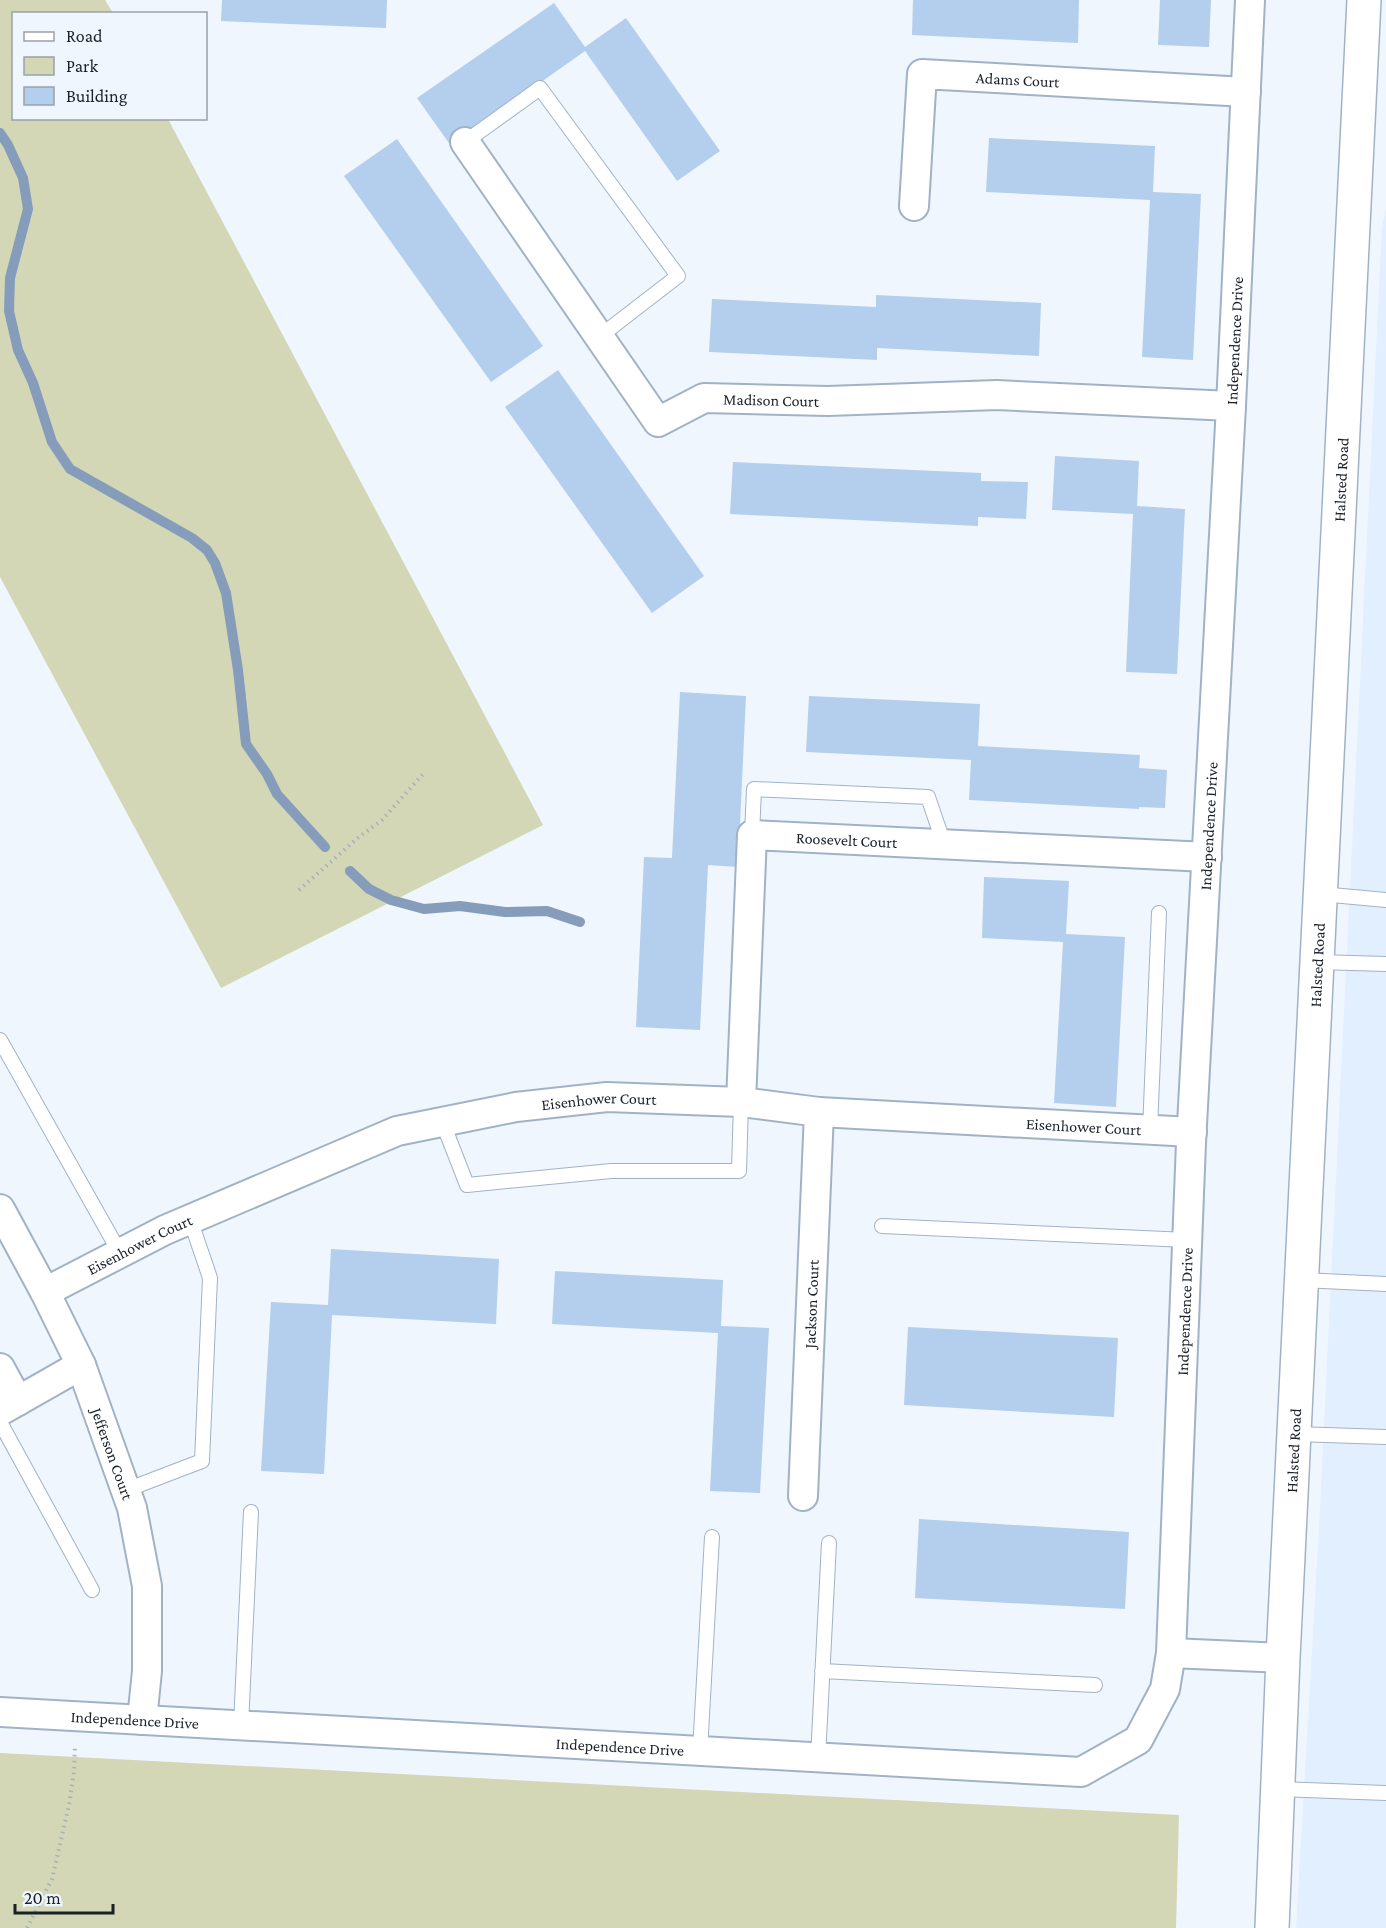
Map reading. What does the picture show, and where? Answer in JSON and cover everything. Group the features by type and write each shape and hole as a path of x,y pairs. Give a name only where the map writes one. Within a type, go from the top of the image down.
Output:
{"street":[{"name":"Independence Drive","path":"0,1712 1081,1772 1137,1740 1165,1689 1171,1653 1192,1132 1208,857 1250,0"},
{"name":"Halsted Road","path":"1272,1928 1283,1658 1364,0"},
{"name":"Adams Court","path":"914,206 922,74 1246,92"},
{"name":"Madison Court","path":"465,142 658,422 704,398 828,401 997,395 1231,406"},
{"name":"Roosevelt Court","path":"752,835 1208,857"},
{"path":"741,1102 752,835"},
{"name":"Eisenhower Court","path":"45,1292 165,1230 397,1131 516,1107 607,1098 741,1102 819,1112 1192,1132"},
{"name":"Jackson Court","path":"803,1496 819,1112"},
{"name":"Jefferson Court","path":"0,1209 81,1365 132,1508 147,1586 147,1671 142,1720"},
{"path":"0,1368 6,1411 81,1365"},
{"path":"1171,1653 1283,1658"}],"lane":[{"path":"465,142 540,88 678,276 599,337"},
{"path":"752,835 754,789 916,796 928,797 944,844"},
{"path":"1321,894 1386,900"},
{"path":"1150,1130 1159,913"},
{"path":"1318,962 1386,964"},
{"path":"0,1040 120,1253"},
{"path":"442,1121 467,1185 611,1171 740,1171 741,1102"},
{"path":"126,1490 202,1461 210,1278 190,1220"},
{"path":"882,1226 1187,1240"},
{"path":"1302,1280 1386,1284"},
{"path":"6,1411 92,1590"},
{"path":"1294,1434 1386,1437"},
{"path":"241,1725 250,1512"},
{"path":"700,1751 712,1537"},
{"path":"818,1758 829,1543"},
{"path":"822,1671 1095,1685"},
{"path":"1279,1789 1386,1793"}],"path":[{"path":"299,890 358,837 382,820 423,774"},
{"path":"27,1928 52,1879 74,1772 76,1716"}],"shaded area":[{"path":"1386,207 1386,1928 1296,1928 1319,1529 1382,228"}],"green space":[{"path":"0,0 105,0 112,12 12,12 12,120 169,120 543,825 221,988 0,577"},
{"path":"0,1753 1179,1815 1176,1928 0,1928"}],"building":[{"path":"222,0 387,0 386,28 221,21"},
{"path":"913,0 1079,0 1078,43 912,35"},
{"path":"1160,0 1211,0 1209,47 1158,45"},
{"path":"554,3 585,47 626,18 720,151 677,181 585,51 451,146 417,98"},
{"path":"989,138 1155,146 1153,192 1201,194 1193,360 1142,357 1150,200 986,192"},
{"path":"397,139 543,346 491,382 344,176"},
{"path":"876,295 1041,303 1039,356 877,348 877,360 709,352 712,299 876,307"},
{"path":"558,370 704,576 652,613 505,407"},
{"path":"1055,456 1139,461 1137,506 1185,509 1177,674 1126,672 1133,514 1052,510"},
{"path":"733,462 981,473 981,481 1028,482 1026,519 978,517 978,526 730,514"},
{"path":"680,692 746,696 738,867 708,865 700,1030 636,1027 644,857 672,858"},
{"path":"809,696 980,704 978,746 1140,755 1139,768 1167,770 1165,808 1139,807 1139,809 969,800 971,760 806,752"},
{"path":"984,877 1069,881 1066,934 1125,937 1116,1107 1054,1103 1063,942 982,938"},
{"path":"331,1249 499,1259 496,1324 332,1315 324,1474 261,1471 271,1302 328,1305"},
{"path":"555,1271 723,1280 721,1326 769,1328 760,1493 710,1491 718,1333 552,1324"},
{"path":"908,1327 1118,1338 1114,1417 904,1405"},
{"path":"919,1519 1129,1532 1125,1609 915,1598"}],"waterway":[{"path":"0,133 23,178 28,209 10,278 9,311 18,350 33,383 52,442 70,469 192,538 207,550 215,563 226,593 246,744 267,774 277,794 325,847"},
{"path":"350,871 369,889 391,900 424,909 460,906 505,912 547,911 580,922"}]}
